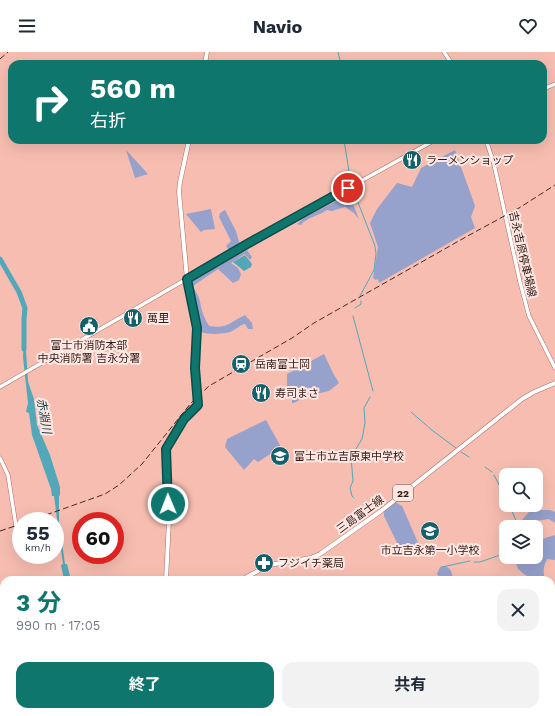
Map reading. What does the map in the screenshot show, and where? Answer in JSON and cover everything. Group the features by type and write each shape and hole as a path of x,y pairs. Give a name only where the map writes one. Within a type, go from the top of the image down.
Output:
{"main road":[{"path":"166,576 170,520 166,449 184,419 198,405 195,368 197,328 187,279 179,192 188,144"},
{"name":"三島富士線","path":"248,576 269,564 311,558 320,554 381,511 522,399 555,383"}],"street":[{"path":"0,387 247,244 312,210 428,144"},
{"name":"吉永吉原停車場線","path":"487,144 494,164 528,316 555,368"},
{"path":"0,458 8,475 14,512"}],"shaded area":[{"path":"126,150 148,174 135,178"},
{"path":"455,150 475,206 471,217 475,228 379,283 378,279 376,280 373,278 378,247 370,223 377,209 397,183 412,187 421,168"},
{"path":"349,194 359,219 354,213 345,207 332,211 327,210 306,220 301,225 297,224 304,218"},
{"path":"211,209 215,229 204,230 201,232 186,214"},
{"path":"225,210 236,231 240,245 229,251 226,246 231,241 219,217 220,213"},
{"path":"247,250 252,257 250,260 245,254 231,263 238,268 241,274 239,280 233,283 218,269 193,286 199,297 203,314 209,326 225,326 245,315 252,323 253,329 248,329 245,324 227,333 211,334 201,332 190,282"},
{"path":"245,255 252,264 251,267 244,271 233,262"},
{"path":"24,340 28,382 34,399 37,425 50,455 60,487 59,512 56,512 54,496 52,496 51,489 32,435 29,413 26,412 28,403 23,357"},
{"path":"324,354 339,383 329,391 316,394 316,391 292,403 292,398 287,396 287,374"},
{"path":"266,420 281,447 258,462 254,459 244,470 225,447 227,439"},
{"path":"395,502 402,506 419,545 401,551 384,516 384,511"},
{"path":"543,510 550,510 555,512 555,523 549,519 522,520 529,512 543,512"},
{"path":"555,535 555,560 547,559 544,569 544,576 527,576 518,569 516,564 543,564 543,539"},
{"path":"64,557 70,576 63,576 61,565 64,564"},
{"path":"440,567 446,567 450,569 452,576 438,576 437,574"}],"waterway":[{"path":"338,52 340,60"},
{"path":"345,144 351,184"},
{"path":"352,187 375,246 376,254 374,270 360,296"},
{"name":"赤淵川","path":"0,259 19,292 25,308 24,349"},
{"path":"355,308 361,304 361,301"},
{"path":"353,316 373,391"},
{"path":"354,498 350,488 353,481 351,457 362,439 365,423 364,408 370,397"},
{"path":"411,412 456,448"},
{"path":"461,452 469,457"},
{"path":"485,467 492,472"},
{"path":"494,475 499,485"},
{"path":"512,512 516,520"},
{"path":"474,562 480,562 499,555"},
{"path":"442,567 470,561"}],"railway":[{"path":"0,59 8,52"},
{"path":"54,512 105,494 119,485 142,464 191,403 209,386 292,338 314,323 519,208 555,185"},
{"path":"0,531 12,527"}],"place":[{"name":"ラーメンショップ","path":"412,160"},
{"name":"萬里","path":"133,318"},
{"name":"富士市消防本部 中央消防署 吉永分署","path":"89,326"},
{"name":"岳南富士岡","path":"241,364"},
{"name":"寿司まさ","path":"261,393"},
{"name":"富士市立吉原東中学校","path":"280,456"},
{"name":"市立吉永第一小学校","path":"430,531"},
{"name":"フジイチ薬局","path":"264,563"}],"route":[{"path":"168,504 166,449 184,419 198,405 195,368 197,328 187,279 247,244 312,210 348,188"}]}
